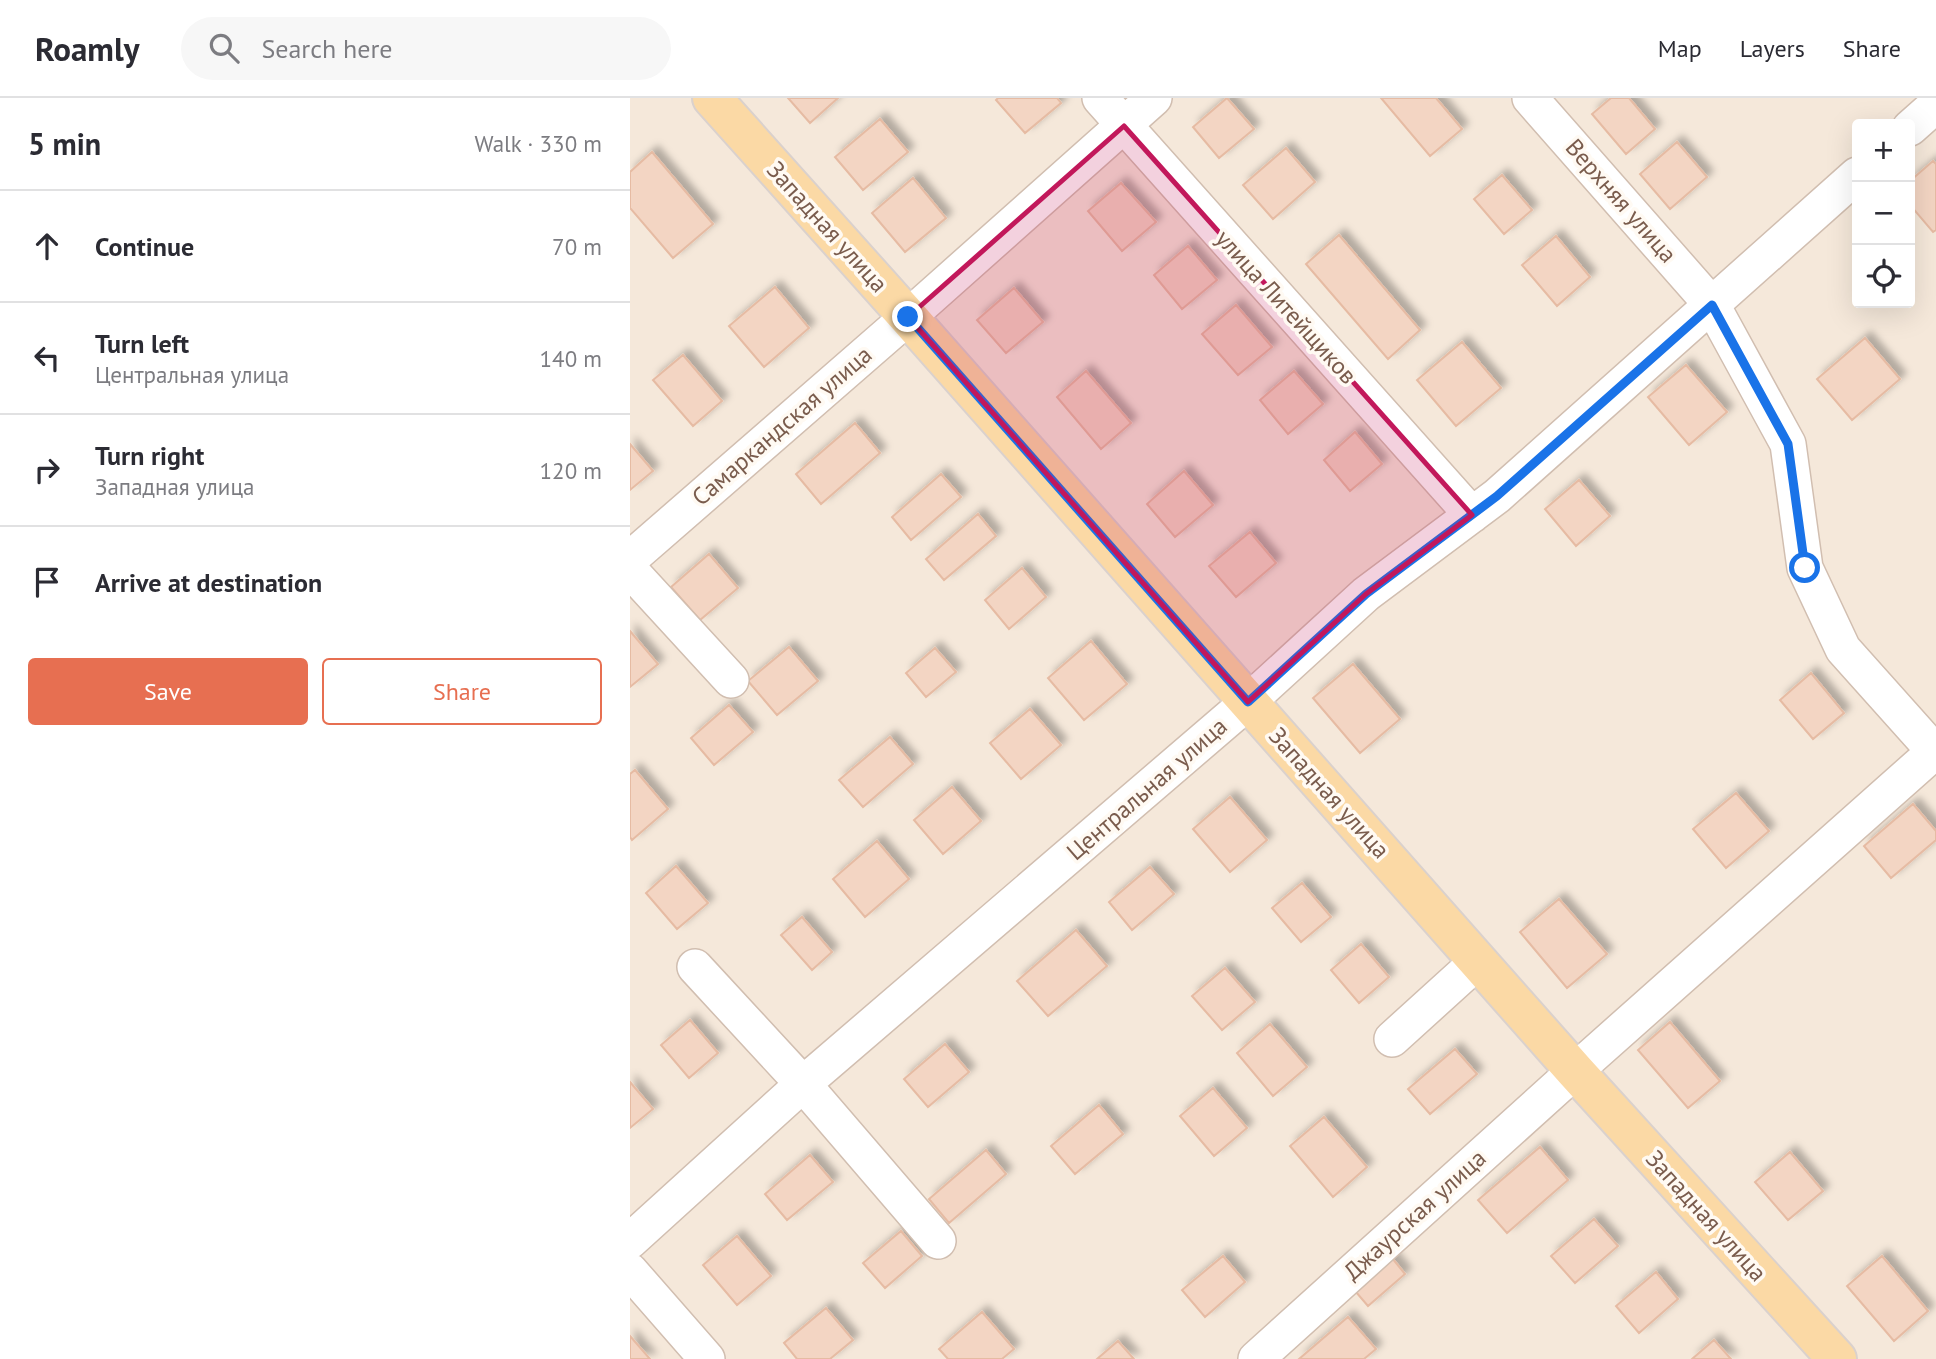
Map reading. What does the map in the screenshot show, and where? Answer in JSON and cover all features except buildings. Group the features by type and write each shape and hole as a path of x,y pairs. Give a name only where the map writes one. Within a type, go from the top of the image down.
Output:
{"main road":[{"name":"Западная улица","path":"712,98 1575,1071 1837,1359"}],"street":[{"name":"улица Литейщиков","path":"1100,98 1472,515"},
{"name":"Самаркандская улица","path":"630,559 1154,98"},
{"name":"Верхняя улица","path":"1530,98 1712,305 1788,444 1805,568 1843,649 1935,753"},
{"path":"1915,124 1936,105"},
{"name":"Центральная улица","path":"630,1241 803,1084 1248,702 1366,594 1497,496 1852,179"},
{"path":"630,570 731,680"},
{"name":"Джаурская улица","path":"1256,1359 1575,1071 1935,753"},
{"path":"1392,1039 1478,961"},
{"path":"695,967 803,1084 938,1241"},
{"path":"630,1271 707,1359"}],"highlighted area":[{"path":"1124,126 1472,515 1366,594 1248,702 908,317"}],"shaded area":[{"path":"630,98 1936,98 1936,1359 630,1359"}],"route":[{"path":"908,317 1248,702 1366,594 1497,496 1712,305 1788,444 1805,568"}]}
